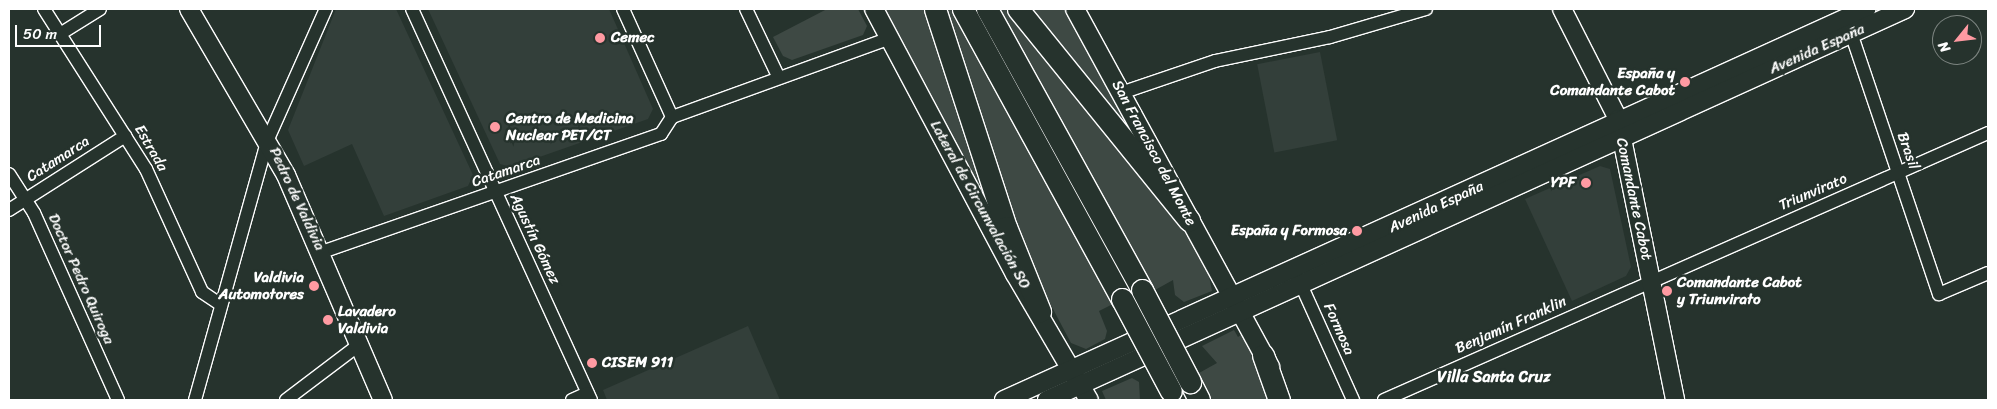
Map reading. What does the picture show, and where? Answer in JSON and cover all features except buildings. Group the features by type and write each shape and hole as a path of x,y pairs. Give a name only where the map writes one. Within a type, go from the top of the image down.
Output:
{"highway":[{"path":"935,9 1012,242 1040,311"},
{"path":"963,9 1173,396"},
{"path":"987,9 1142,290 1195,391"},
{"path":"1018,9 1189,220"},
{"path":"1264,355 1279,400"}],"main road":[{"name":"Pedro de Valdivia","path":"189,9 268,139 322,252 383,400"},
{"name":"Lateral de Circunvalación SO","path":"874,9 1015,274 1040,311 1085,393"},
{"name":"San Francisco del Monte","path":"1075,9 1189,220 1237,304"},
{"name":"Comandante Cabot","path":"1562,9 1620,131 1675,400"},
{"name":"Avenida España","path":"1849,26 1866,9"},
{"name":"Avenida España","path":"1015,398 1072,370 1237,304 1298,277 1849,26 1905,9"},
{"name":"Avenida España","path":"1047,400 1085,393 1237,304"},
{"path":"1237,304 1288,400"}],"street":[{"name":"Estrada","path":"44,9 146,169 202,292 221,305"},
{"path":"60,34 100,9"},
{"path":"195,400 268,139 326,9"},
{"name":"Agustín Gómez","path":"412,9 589,397"},
{"path":"623,9 672,117 890,38"},
{"path":"746,9 779,78"},
{"path":"1121,93 1215,61 1330,37 1426,9"},
{"name":"Brasil","path":"1849,26 1939,294 1988,273"},
{"name":"Catamarca","path":"322,252 661,134 672,117"},
{"name":"Triunvirato","path":"1650,280 1988,133"},
{"name":"Catamarca","path":"9,210 125,136"},
{"name":"Doctor Pedro Quiroga","path":"9,174 25,200 118,400"},
{"name":"Formosa","path":"1298,277 1353,400"},
{"name":"Benjamín Franklin","path":"1384,400 1650,280"},
{"path":"286,400 360,344"},
{"path":"572,400 589,397"}],"shaded area":[{"path":"336,9 396,9 473,175 468,186 384,216 352,144 304,166 288,130"},
{"path":"428,9 609,9 653,109 648,119 511,167 500,164"},
{"path":"827,9 858,9 867,26 863,35 792,60 783,56 773,37"},
{"path":"885,9 927,9 994,220 950,133"},
{"path":"941,9 952,10 1113,304 1099,311 1107,331 1105,339 1086,349 1071,343 1026,258"},
{"path":"999,9 1011,9 1168,202 1208,271 1212,291 1184,302 1175,295 1173,280 1155,290 1151,285"},
{"path":"1027,9 1064,9 1147,156"},
{"path":"1320,52 1337,140 1274,153 1257,64"},
{"path":"1600,166 1610,169 1631,267 1626,276 1572,301 1525,199"},
{"path":"748,326 780,400 607,400 603,390"},
{"path":"1234,330 1238,337 1242,334 1275,400 1211,400 1199,373 1217,363 1202,346"},
{"path":"1132,378 1139,382 1140,400 1106,400 1102,391"}],"place":[{"name":"Cemec","path":"600,38"},
{"name":"España y Comandante Cabot","path":"1685,82"},
{"name":"Centro de Medicina Nuclear PET/CT","path":"495,127"},
{"name":"YPF","path":"1586,183"},
{"name":"España y Formosa","path":"1357,231"},
{"name":"Valdivia Automotores","path":"314,286"},
{"name":"Comandante Cabot y Triunvirato","path":"1667,291"},
{"name":"Lavadero Valdivia","path":"328,320"},
{"name":"CISEM 911","path":"592,363"}],"district":[{"name":"Villa Santa Cruz","path":"1494,377"}]}
